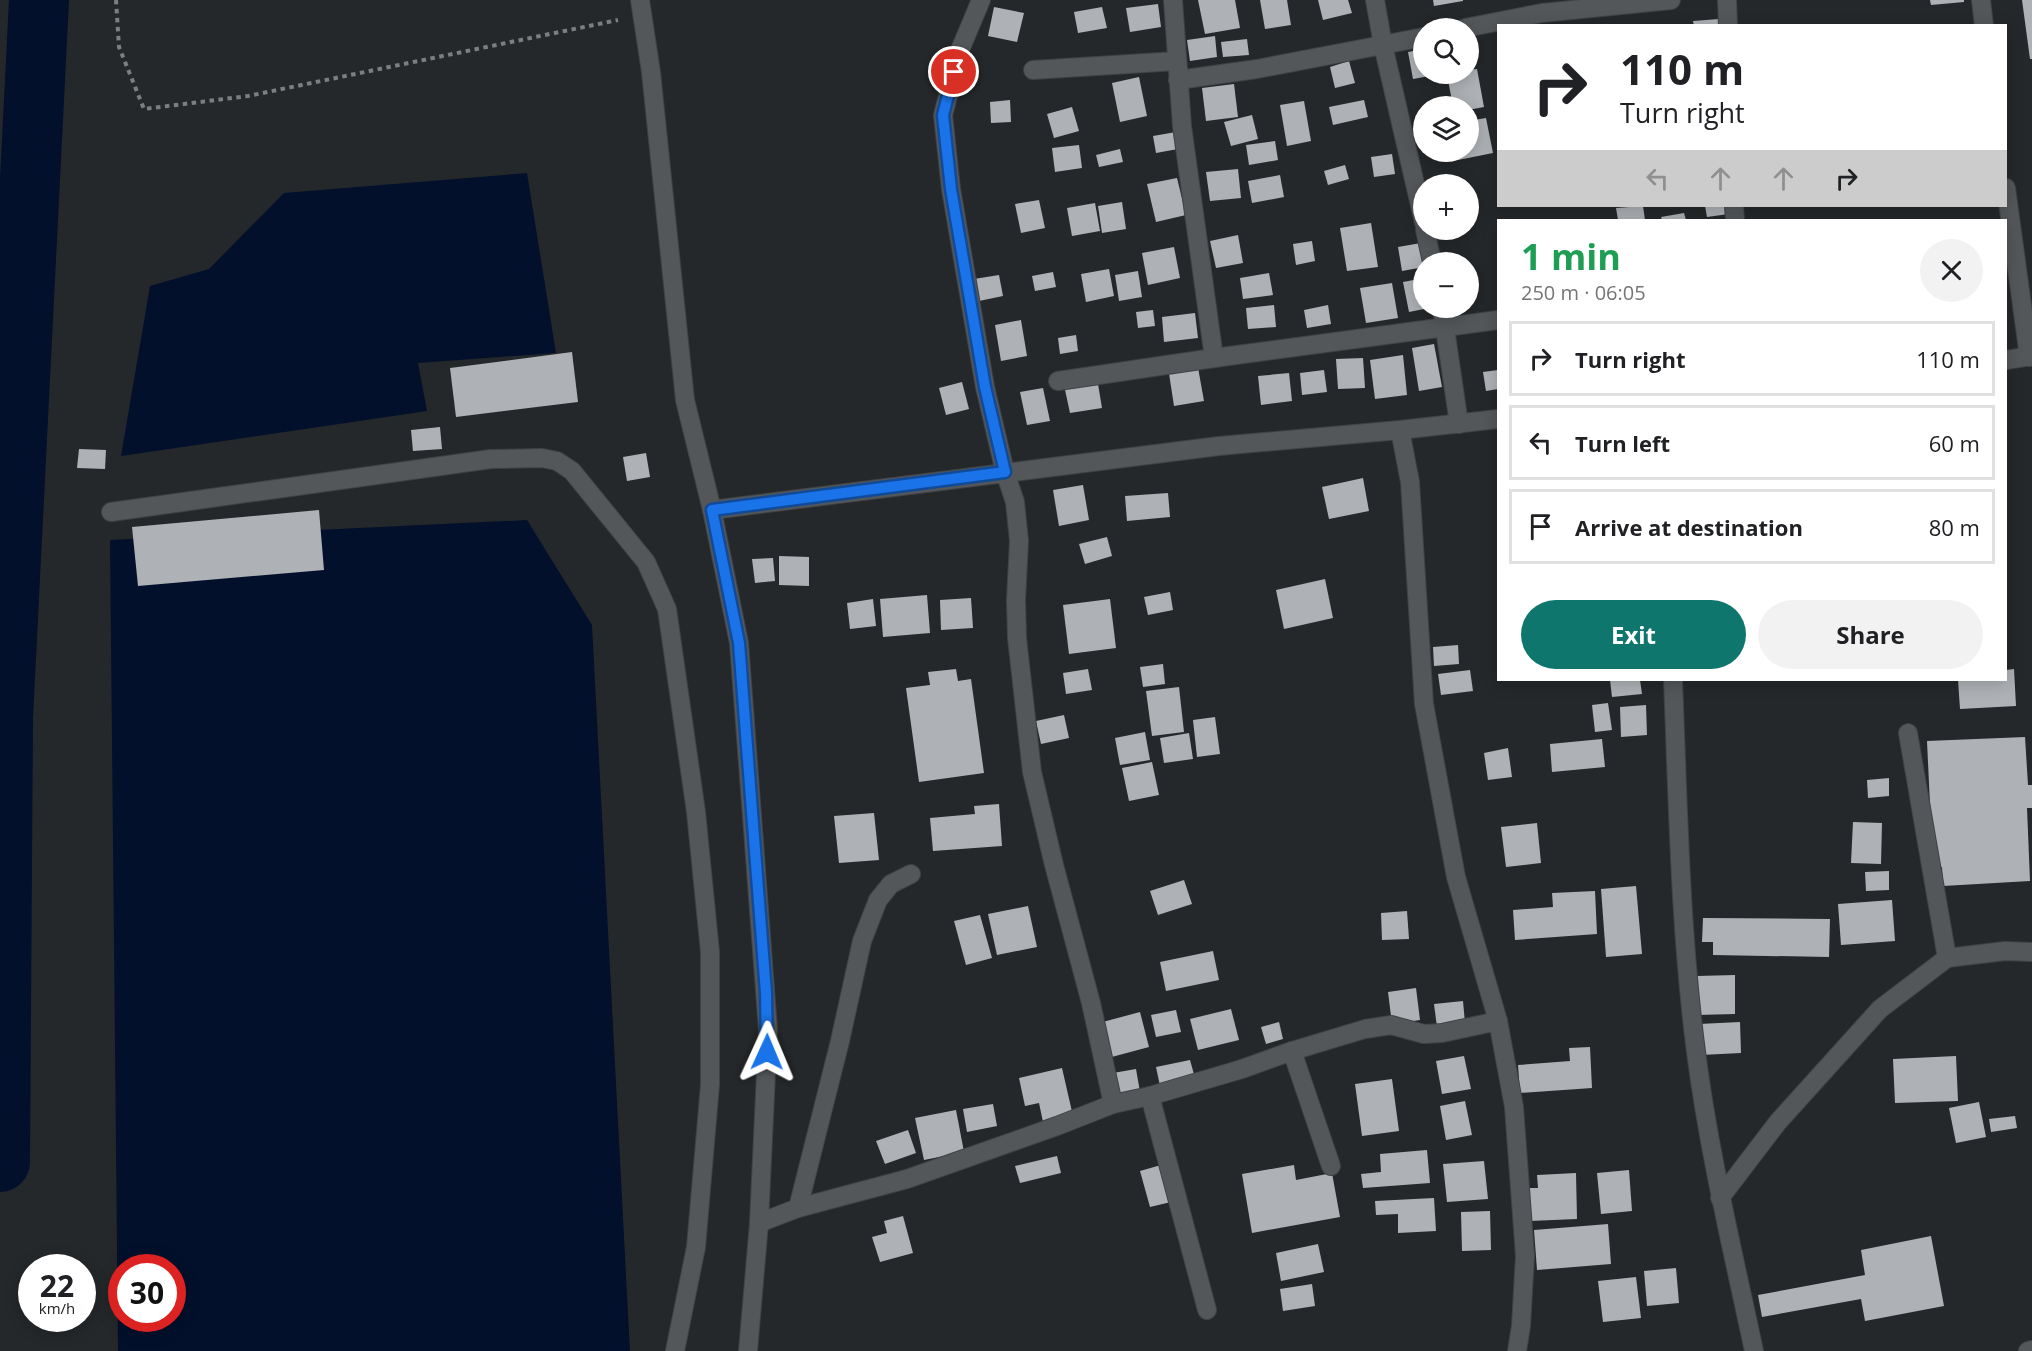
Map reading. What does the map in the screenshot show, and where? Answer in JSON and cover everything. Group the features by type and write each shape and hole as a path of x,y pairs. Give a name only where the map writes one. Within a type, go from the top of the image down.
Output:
{"street":[{"path":"981,0 960,50 943,115 951,189 985,387 1005,472 1015,502 1019,541 1017,638 1032,772 1091,1003 1113,1104"},
{"path":"1173,0 1182,126 1214,358"},
{"path":"1375,0 1413,175"},
{"path":"1479,25 1542,13 1671,0"},
{"path":"1727,0 1728,24"},
{"path":"1981,0 1984,24"},
{"path":"641,8 651,72 685,400 712,510 739,643 768,1030 759,1223 748,1351"},
{"path":"1178,80 1257,69 1413,39"},
{"path":"1032,70 1177,61"},
{"path":"2007,195 2031,357 2007,360"},
{"path":"1444,318 1459,424"},
{"path":"1058,381 1497,320"},
{"path":"712,510 1219,446 1497,419"},
{"path":"1400,430 1410,482 1424,704 1456,877 1498,1020 1514,1107 1525,1256 1521,1326 1517,1351"},
{"path":"111,512 490,459 542,458 557,461 572,471 646,562 667,609 696,812 710,952 710,1085 702,1185 696,1247 675,1351"},
{"path":"1672,681 1685,947 1696,1052 1720,1198 1754,1351"},
{"path":"1908,733 1947,958"},
{"path":"798,1208 840,1041 862,941 878,900 891,884 911,874"},
{"path":"1720,1198 1778,1122 1880,1009 1947,958 2005,951 2032,952"},
{"path":"759,1223 798,1208 907,1179 1113,1104 1242,1069 1292,1051 1378,1027 1391,1025 1424,1034 1442,1033 1498,1020"},
{"path":"1292,1051 1331,1166"},
{"path":"1150,1095 1207,1310"}],"path":[{"path":"117,0 119,47 144,109 248,96 641,8"}],"water":[{"path":"527,173 556,353 418,363 427,411 121,456 150,286 209,269 284,193"},
{"path":"527,520 592,625 630,1351 118,1351 118,1332 186,1332 186,1254 117,1254 110,540"}],"building":[{"path":"1198,0 1235,0 1240,28 1205,34"},
{"path":"1260,0 1287,0 1291,25 1265,29"},
{"path":"1318,0 1348,0 1352,13 1323,20"},
{"path":"1433,0 1463,0 1463,1 1434,6"},
{"path":"1930,0 1964,0 1964,2 1931,5"},
{"path":"2022,0 2032,0 2032,59 2030,59"},
{"path":"1158,4 1161,27 1130,32 1126,8"},
{"path":"994,7 1024,13 1017,42 988,36"},
{"path":"1102,7 1107,28 1078,33 1074,12"},
{"path":"1719,19 1720,24 1694,24 1693,21"},
{"path":"1215,36 1217,57 1190,61 1187,40"},
{"path":"1247,39 1249,55 1223,57 1221,42"},
{"path":"1413,51 1413,79 1408,52"},
{"path":"1349,61 1355,83 1335,88 1330,67"},
{"path":"1139,77 1147,116 1120,122 1112,83"},
{"path":"1479,80 1484,107 1479,108 1479,96 1451,96 1449,84 1479,84"},
{"path":"1234,84 1238,117 1206,121 1202,88"},
{"path":"1010,100 1011,122 991,123 990,102"},
{"path":"1364,100 1368,117 1333,125 1329,107"},
{"path":"1304,101 1311,141 1287,146 1280,105"},
{"path":"1072,107 1079,131 1054,138 1047,114"},
{"path":"1252,115 1258,139 1231,146 1224,122"},
{"path":"1486,118 1493,153 1479,156 1479,119"},
{"path":"1176,132 1178,149 1156,153 1153,136"},
{"path":"1275,141 1278,160 1249,165 1246,145"},
{"path":"1079,145 1082,168 1055,172 1052,148"},
{"path":"1120,149 1123,162 1099,167 1096,155"},
{"path":"1392,154 1395,174 1374,177 1371,157"},
{"path":"1345,165 1349,179 1328,185 1324,171"},
{"path":"1238,169 1241,198 1210,201 1206,172"},
{"path":"1280,175 1284,197 1252,203 1248,181"},
{"path":"1177,178 1186,215 1156,222 1147,184"},
{"path":"1039,200 1045,228 1021,233 1015,204"},
{"path":"1122,202 1126,229 1102,233 1098,206"},
{"path":"1095,203 1100,231 1072,236 1067,208"},
{"path":"1643,207 1645,219 1618,219 1616,208"},
{"path":"1705,207 1728,207 1729,214 1707,217"},
{"path":"1684,213 1686,219 1662,219 1661,217"},
{"path":"1371,223 1378,267 1347,271 1340,228"},
{"path":"1238,235 1243,263 1216,268 1210,241"},
{"path":"1312,241 1315,261 1296,265 1293,244"},
{"path":"1421,243 1422,252 1413,252 1413,269 1402,271 1398,247"},
{"path":"1174,247 1180,278 1148,285 1142,253"},
{"path":"1109,269 1114,296 1086,302 1081,274"},
{"path":"1138,271 1142,297 1119,301 1115,275"},
{"path":"1053,272 1056,287 1035,291 1032,276"},
{"path":"1269,273 1273,295 1243,299 1240,278"},
{"path":"999,275 1003,296 979,301 974,279"},
{"path":"1413,280 1413,311 1409,312 1403,282"},
{"path":"1392,283 1398,318 1366,323 1360,288"},
{"path":"1274,305 1276,327 1248,329 1246,308"},
{"path":"1328,305 1331,324 1307,328 1304,310"},
{"path":"1153,310 1155,326 1138,328 1136,312"},
{"path":"1195,313 1198,338 1164,342 1162,317"},
{"path":"1021,320 1027,356 1001,361 995,325"},
{"path":"1076,335 1078,351 1060,354 1058,338"},
{"path":"1434,344 1442,387 1419,391 1412,348"},
{"path":"572,352 578,402 456,417 450,368"},
{"path":"1403,355 1407,395 1375,399 1370,360"},
{"path":"1363,358 1365,388 1338,389 1336,359"},
{"path":"1197,362 1204,401 1174,406 1168,367"},
{"path":"1324,370 1327,392 1302,395 1300,373"},
{"path":"1497,370 1497,389 1486,391 1483,372"},
{"path":"1289,373 1292,401 1261,405 1258,376"},
{"path":"1097,378 1102,408 1070,413 1064,385"},
{"path":"962,382 969,409 946,415 939,388"},
{"path":"1043,388 1050,421 1027,425 1020,392"},
{"path":"440,427 442,449 413,451 411,430"},
{"path":"79,449 106,450 105,469 77,468"},
{"path":"646,453 650,477 627,481 623,457"},
{"path":"1363,478 1369,511 1329,519 1322,487"},
{"path":"1083,485 1089,520 1059,526 1053,490"},
{"path":"1168,493 1170,517 1127,521 1125,496"},
{"path":"319,510 324,570 138,586 132,527"},
{"path":"1107,537 1112,556 1085,564 1079,544"},
{"path":"779,556 809,557 809,586 779,585"},
{"path":"773,558 775,581 755,583 752,559"},
{"path":"1325,579 1333,618 1284,629 1276,590"},
{"path":"1170,592 1173,610 1148,615 1144,597"},
{"path":"927,595 930,633 883,637 880,599"},
{"path":"971,598 973,628 941,630 940,600"},
{"path":"873,599 876,626 850,629 847,603"},
{"path":"1110,599 1116,648 1069,654 1063,605"},
{"path":"1458,645 1459,664 1434,666 1433,647"},
{"path":"1163,664 1165,684 1143,687 1140,667"},
{"path":"956,669 958,681 971,679 984,773 919,782 906,688 930,685 928,672"},
{"path":"1088,669 1092,690 1066,694 1063,673"},
{"path":"2014,669 2016,706 1960,709 1958,681 2007,681 2007,670"},
{"path":"1470,670 1473,691 1441,695 1438,674"},
{"path":"1610,681 1640,681 1642,694 1612,697"},
{"path":"1179,687 1184,732 1152,736 1146,691"},
{"path":"1608,703 1612,730 1595,732 1592,705"},
{"path":"1646,705 1647,735 1621,737 1620,707"},
{"path":"1064,715 1069,738 1041,744 1036,721"},
{"path":"1215,717 1220,754 1197,757 1193,720"},
{"path":"1145,732 1150,760 1120,765 1115,738"},
{"path":"1189,733 1193,759 1164,763 1160,738"},
{"path":"2025,737 2028,785 2032,785 2032,808 2027,808 2030,881 1943,886 1942,867 1933,868 1927,741"},
{"path":"1602,739 1605,767 1552,772 1550,744"},
{"path":"1508,748 1512,777 1488,780 1484,753"},
{"path":"1152,762 1159,795 1129,801 1122,768"},
{"path":"1889,778 1889,796 1868,798 1867,780"},
{"path":"999,804 1002,846 933,851 930,818 975,814 974,806"},
{"path":"874,813 879,860 839,863 834,816"},
{"path":"1853,822 1882,823 1881,864 1851,863"},
{"path":"1537,823 1541,863 1506,867 1501,827"},
{"path":"1889,871 1889,890 1866,891 1865,872"},
{"path":"1184,880 1192,904 1158,915 1150,891"},
{"path":"1636,886 1642,954 1606,957 1601,889"},
{"path":"1595,891 1597,934 1515,940 1513,910 1553,907 1552,893"},
{"path":"1892,900 1895,941 1841,945 1838,904"},
{"path":"1028,906 1037,947 997,955 988,914"},
{"path":"1407,911 1409,939 1382,940 1381,913"},
{"path":"980,915 992,958 966,965 954,921"},
{"path":"1703,918 1830,919 1829,957 1713,955 1713,942 1702,942"},
{"path":"1213,951 1219,980 1166,991 1160,962"},
{"path":"1735,975 1735,1014 1697,1015 1697,976"},
{"path":"1416,988 1420,1020 1392,1024 1388,992"},
{"path":"1463,1001 1465,1023 1437,1027 1434,1004"},
{"path":"1231,1009 1239,1040 1198,1050 1190,1019"},
{"path":"1176,1010 1181,1032 1156,1037 1151,1015"},
{"path":"1140,1012 1149,1047 1108,1058 1099,1023"},
{"path":"1279,1022 1283,1039 1266,1044 1261,1027"},
{"path":"1740,1022 1741,1053 1701,1055 1699,1024"},
{"path":"1590,1047 1592,1088 1520,1093 1518,1065 1570,1061 1569,1048"},
{"path":"1464,1056 1471,1089 1442,1094 1436,1061"},
{"path":"1956,1056 1958,1101 1895,1103 1893,1059"},
{"path":"1190,1060 1195,1078 1160,1086 1156,1067"},
{"path":"1062,1068 1073,1116 1043,1122 1039,1103 1025,1106 1019,1078"},
{"path":"1136,1069 1140,1092 1117,1096 1113,1073"},
{"path":"1392,1079 1399,1131 1362,1136 1355,1084"},
{"path":"1465,1101 1472,1135 1446,1140 1440,1106"},
{"path":"1979,1102 1986,1137 1956,1143 1949,1108"},
{"path":"993,1104 997,1126 967,1132 963,1109"},
{"path":"956,1110 964,1152 924,1160 915,1118"},
{"path":"2015,1116 2017,1128 1991,1132 1989,1119"},
{"path":"908,1130 916,1153 885,1164 876,1141"},
{"path":"1427,1150 1430,1183 1363,1188 1361,1174 1381,1172 1380,1154"},
{"path":"1057,1156 1061,1173 1020,1183 1015,1166"},
{"path":"1484,1161 1488,1199 1447,1202 1443,1164"},
{"path":"1161,1165 1171,1202 1150,1207 1140,1171"},
{"path":"1294,1165 1296,1180 1332,1173 1340,1217 1252,1233 1242,1174"},
{"path":"1629,1170 1632,1211 1601,1214 1597,1173"},
{"path":"1576,1173 1577,1219 1530,1221 1528,1188 1538,1188 1537,1175"},
{"path":"1434,1198 1436,1231 1398,1233 1398,1214 1376,1215 1375,1201"},
{"path":"1490,1211 1491,1250 1462,1251 1461,1212"},
{"path":"903,1216 913,1253 880,1262 872,1237 887,1233 884,1221"},
{"path":"1608,1224 1611,1264 1537,1270 1534,1230"},
{"path":"1931,1236 1944,1306 1865,1321 1861,1299 1762,1317 1758,1295 1865,1275 1861,1250"},
{"path":"1318,1244 1324,1272 1281,1281 1276,1253"},
{"path":"1676,1268 1679,1303 1647,1306 1644,1271"},
{"path":"1636,1277 1641,1318 1603,1322 1598,1281"},
{"path":"1312,1284 1315,1306 1283,1311 1280,1289"}],"waterway":[{"path":"0,1162 3,717 39,0"}],"route":[{"path":"767,1052 766,993 739,643 712,510 1005,472 985,387 951,189 943,115 954,72"}]}
